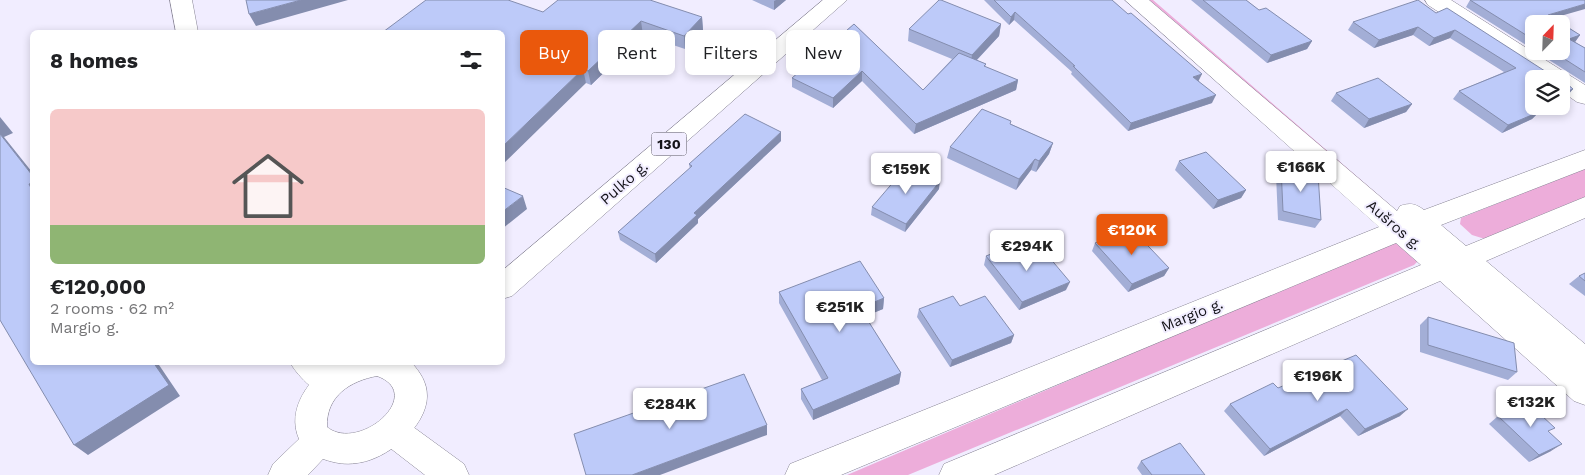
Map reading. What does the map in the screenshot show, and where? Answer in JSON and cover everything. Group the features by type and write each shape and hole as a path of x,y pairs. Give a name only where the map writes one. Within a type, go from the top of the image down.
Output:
{"street":[{"path":"181,0 187,30"},
{"name":"Pulko g.","path":"505,285 836,0"},
{"name":"Aušros g.","path":"1136,0 1452,262 1585,391"},
{"name":"Aušros g.","path":"1159,0 1410,226"},
{"path":"1436,0 1544,70"},
{"path":"1570,86 1585,96"},
{"name":"Margio g.","path":"802,475 1410,226 1585,159"},
{"path":"956,475 1452,262 1585,207"},
{"name":"Aušros g.","path":"1452,262 1585,362"},
{"path":"309,365 329,382"},
{"path":"365,365 344,372 329,382 319,393 312,406 310,419 312,431 319,441 330,448 354,449 378,441 393,431 404,419 410,406 412,393 409,368 380,365"},
{"path":"393,431 452,475"},
{"path":"284,475 319,441"}],"shaded area":[{"path":"1144,0 1153,0 1390,205 1389,206"},
{"path":"1585,168 1585,197 1485,239 1472,235 1460,224 1461,218"},
{"path":"1391,243 1402,243 1418,261 1414,265 908,475 847,475"}],"building":[{"path":"246,0 301,0 249,14"},
{"path":"426,0 508,0 543,12 558,0 650,0 702,17 690,30 685,30 684,36 675,33 675,30 667,30 641,21 631,30 598,30 598,62 588,71 588,30 520,30 520,75 577,75 505,144 505,30 386,30"},
{"path":"939,0 1001,24 972,55 909,29"},
{"path":"994,0 1112,0 1128,14 1131,13 1202,74 1193,77 1216,95 1131,123 1073,66 1075,66 1015,12 1011,17"},
{"path":"1203,0 1246,0 1259,10 1266,8 1312,41 1271,55"},
{"path":"1418,0 1436,13 1447,8 1525,60 1543,70 1525,70 1525,115 1532,115 1508,125 1459,91 1516,68 1455,30 1434,38 1418,27 1379,40 1353,22"},
{"path":"1470,0 1585,0 1585,4 1548,15 1525,15 1525,34"},
{"path":"854,24 923,90 959,53 1018,80 916,124 862,71 860,73 860,30 847,30"},
{"path":"1570,29 1580,35 1570,39"},
{"path":"1570,40 1585,48 1585,72 1566,60 1570,60"},
{"path":"795,75 858,75 833,98 792,78"},
{"path":"1378,78 1412,104 1369,119 1336,93"},
{"path":"982,109 1011,121 1010,124 1053,143 1039,161 1035,159 1019,179 950,147"},
{"path":"745,114 781,132 694,213 697,215 655,254 618,232 692,166 689,164"},
{"path":"0,134 30,172 30,365 155,365 169,385 74,445 0,320"},
{"path":"1206,152 1246,190 1218,200 1179,161"},
{"path":"907,166 940,181 906,224 872,207"},
{"path":"1281,167 1318,174 1321,220 1283,211"},
{"path":"505,188 523,196 505,210"},
{"path":"1131,228 1169,268 1132,284 1095,243"},
{"path":"1017,244 1028,258 1044,251 1070,282 1022,302 986,256"},
{"path":"860,261 884,298 860,308 901,373 813,410 801,389 828,378 779,292"},
{"path":"1585,273 1585,281 1579,276"},
{"path":"953,296 960,306 985,296 1014,335 952,360 919,309"},
{"path":"1428,317 1514,343 1517,372 1428,345"},
{"path":"1356,355 1408,409 1365,429 1347,409 1270,449 1230,404 1273,383 1278,388"},
{"path":"744,374 767,425 632,475 586,475 574,434"},
{"path":"1527,402 1555,428 1548,431 1562,444 1539,455 1498,416"},
{"path":"1180,443 1205,475 1152,475 1141,461"}]}
